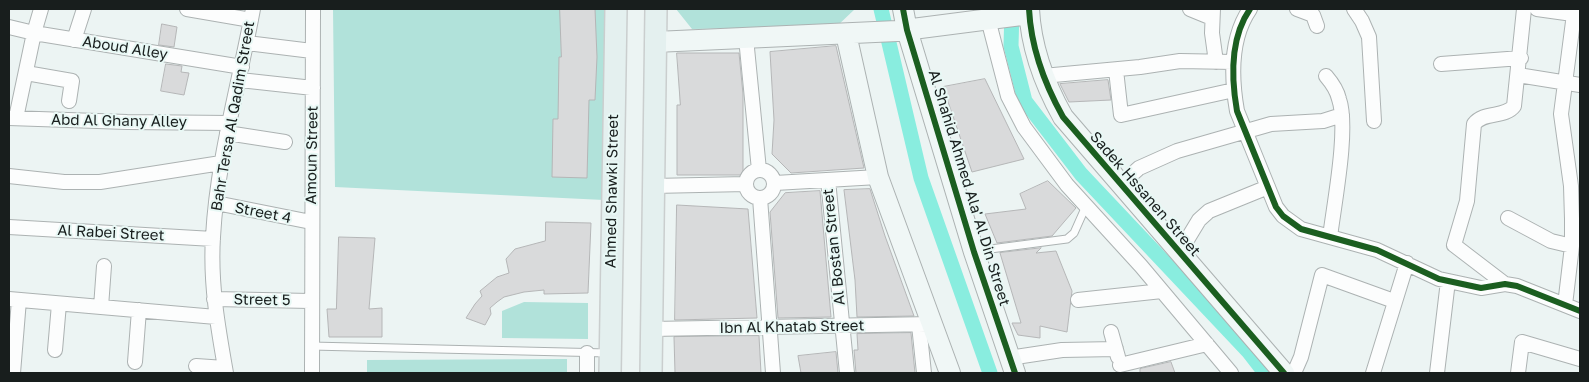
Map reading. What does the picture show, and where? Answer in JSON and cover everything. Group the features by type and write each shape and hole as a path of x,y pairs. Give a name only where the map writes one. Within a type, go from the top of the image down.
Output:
{"main road":[{"name":"Ahmed Shawki Street","path":"610,363 616,9"},
{"path":"651,373 656,9"}],"street":[{"path":"13,118 41,9"},
{"path":"74,40 84,9"},
{"path":"187,9 252,14"},
{"name":"Amoun Street","path":"312,373 310,301 313,9"},
{"name":"Al Shahid Ahmed Ala' Al Din Street","path":"903,9 902,31 1012,365"},
{"path":"1190,9 1212,13 1216,62"},
{"path":"1296,9 1313,15 1317,26"},
{"path":"1354,9 1362,21 1369,38 1374,121"},
{"path":"1505,284 1454,245 1467,200 1474,124 1482,118 1512,109 1521,58 1524,9"},
{"path":"1538,9 1577,15 1564,82 1562,130 1570,186 1572,246 1565,305"},
{"path":"1247,11 1236,40 1233,62 1234,90 1238,111 1276,208 1292,224 1311,233 1377,250 1448,282 1481,288 1505,284 1525,288 1580,311"},
{"path":"656,42 902,31 992,15 1027,13"},
{"name":"Sadek Hssanen Street","path":"1027,13 1033,44 1043,76 1063,117 1284,373"},
{"name":"Bahr Tersa Al Qadim Street","path":"225,371 214,300 213,239 221,163 252,14"},
{"path":"992,15 1008,96 1024,127 1068,186 1162,291 1231,373"},
{"name":"Aboud Alley","path":"9,27 313,88"},
{"path":"850,33 878,177 926,325 950,373"},
{"path":"746,38 758,170"},
{"path":"246,43 312,51"},
{"path":"1442,64 1521,58"},
{"path":"1043,76 1116,70 1180,60 1233,62"},
{"path":"1116,70 1121,115 1234,90"},
{"path":"26,73 72,81 69,101"},
{"path":"1518,75 1580,85"},
{"path":"1326,76 1340,100 1342,115 1340,160 1330,237"},
{"path":"1120,185 1139,168 1155,159 1245,130 1291,121 1324,121 1342,115"},
{"name":"Abd Al Ghany Alley","path":"13,118 228,128 285,142"},
{"path":"9,176 64,182 100,182 221,163"},
{"path":"758,170 771,174 775,183 772,192 760,198 752,196 746,184 748,176 758,170"},
{"path":"775,183 878,177"},
{"name":"Al Bostan Street","path":"828,180 848,373"},
{"path":"653,186 746,184"},
{"path":"1179,253 1199,220 1209,210 1268,187"},
{"path":"760,198 773,373"},
{"name":"Street 4","path":"216,203 311,222"},
{"path":"1508,218 1551,241 1572,246"},
{"name":"Al Rabei Street","path":"9,227 213,239"},
{"path":"1373,373 1407,263"},
{"path":"101,307 104,266"},
{"path":"1294,373 1301,357 1322,275 1394,301"},
{"path":"1437,373 1448,282"},
{"path":"1078,300 1162,291"},
{"path":"13,373 14,300 216,316"},
{"name":"Street 5","path":"214,300 310,301"},
{"path":"55,350 60,304"},
{"path":"135,362 139,310"},
{"path":"924,373 926,325"},
{"name":"Ibn Al Khatab Street","path":"651,329 926,325"},
{"path":"1111,332 1122,369 1207,344"},
{"path":"1518,373 1522,342 1580,359"},
{"path":"1012,365 1062,350 1116,349"},
{"path":"587,353 587,373"},
{"path":"196,366 225,371"}],"lane":[{"path":"974,252 1067,239 1074,233 1086,206"},
{"path":"311,346 587,353 610,363"}],"green space":[{"path":"333,9 607,9 604,200 335,187"},
{"path":"676,9 855,9 836,27 692,29"},
{"path":"524,302 588,303 588,339 502,338 502,311"},
{"path":"567,359 567,373 367,373 367,360"}],"building":[{"path":"560,9 595,9 597,57 595,100 589,100 587,178 552,177 553,119 558,119 559,57 561,57"},
{"path":"162,24 177,27 174,47 159,45"},
{"path":"836,46 864,168 791,173 772,154 774,120 770,52"},
{"path":"677,53 739,53 743,94 743,175 677,175 677,105 680,105"},
{"path":"166,64 182,66 181,72 189,73 184,95 161,91"},
{"path":"985,79 1024,159 972,172 943,87"},
{"path":"1108,80 1111,100 1069,102 1060,84"},
{"path":"1048,181 1076,208 1052,236 997,243 985,214 1026,209 1020,194"},
{"path":"870,189 914,316 857,317 855,280 844,190"},
{"path":"820,191 831,317 778,318 770,212 785,193"},
{"path":"677,205 748,209 757,318 675,320"},
{"path":"546,222 591,223 588,293 544,294 544,290 524,292 504,297 497,302 490,308 491,314 485,325 466,318 482,296 480,291 497,277 509,273 506,259 515,249 545,241"},
{"path":"339,237 375,238 369,309 382,308 382,337 329,337 327,309 336,309"},
{"path":"1041,248 1036,253 1056,251 1072,291 1067,332 1040,326 1040,338 1018,335 1012,323 1021,323 1000,253"},
{"path":"911,333 915,373 856,373 854,350 858,350 857,334"},
{"path":"759,336 761,373 675,373 674,337"},
{"path":"836,352 838,373 801,373 798,356"},
{"path":"1171,362 1175,373 1140,373 1140,369"}],"waterway":[{"path":"881,9 921,178 990,373"},
{"path":"1012,9 1011,46 1025,101 1081,174 1248,351 1265,373"}],"cycle path":[{"path":"903,9 907,30 974,252 1015,373"},
{"path":"1029,9 1032,38 1044,78 1063,117 1284,373"},
{"path":"1250,9 1243,20 1239,32 1234,58 1233,71 1237,111 1276,207 1283,216 1301,229 1377,250 1439,279 1481,288 1505,284 1517,286 1580,311"}]}
